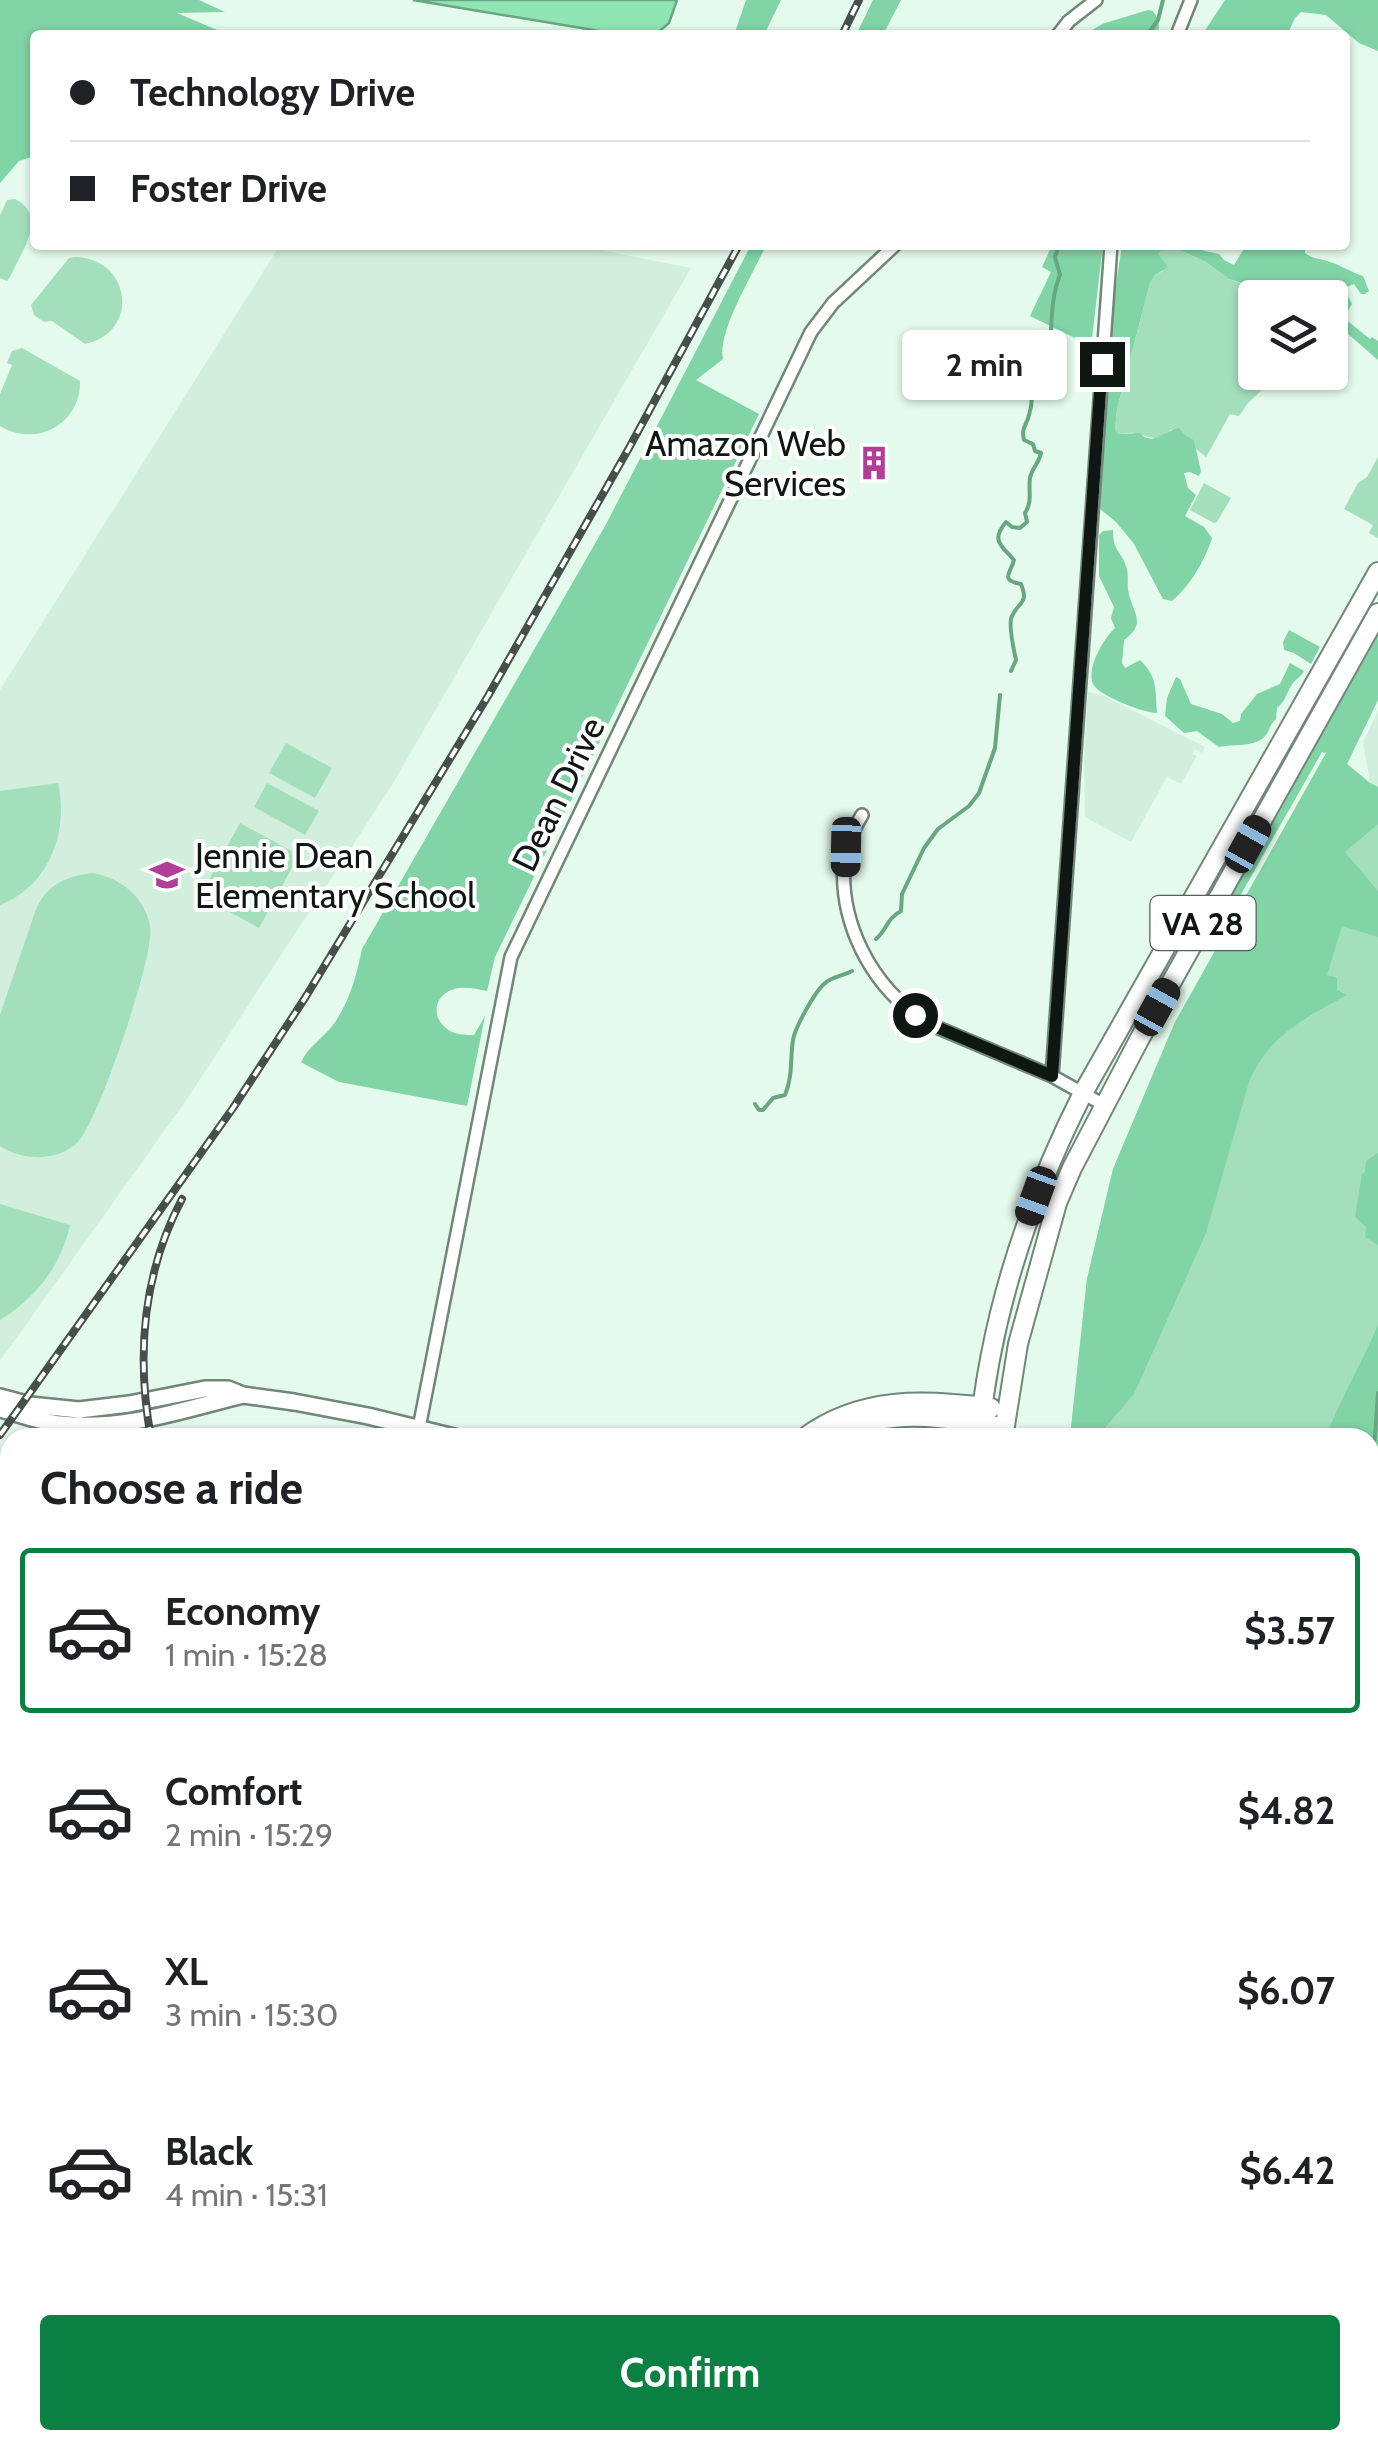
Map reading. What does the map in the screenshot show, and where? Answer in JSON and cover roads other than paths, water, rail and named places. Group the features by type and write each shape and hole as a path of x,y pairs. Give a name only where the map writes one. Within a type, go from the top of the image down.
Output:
{"highway":[{"name":"VA 28","path":"980,1423 991,1343 1008,1274 1050,1162 1083,1094 1378,572"},
{"name":"VA 28","path":"1005,1425 1018,1344 1057,1203 1104,1105 1378,613"},
{"path":"818,1428 874,1405 904,1402 980,1423"},
{"path":"852,1428 864,1422 921,1415 1005,1425"}],"main road":[{"path":"0,1397 30,1406 79,1410 205,1388 228,1389 419,1428"},
{"path":"0,1409 59,1424 112,1424 148,1420 243,1395"}],"street":[{"path":"1062,30 1096,0"},
{"path":"1179,30 1191,0"},
{"name":"Dean Drive","path":"419,1428 511,957 811,332 832,304 891,250"},
{"path":"1052,1076 1111,250"},
{"path":"862,815 846,847 845,890 849,918 872,970 900,1002 929,1024 1052,1076 1104,1105"}],"waterway":[{"path":"1151,30 1163,0"},
{"path":"1011,671 1016,660 1011,620 1024,595 1021,584 1008,578 1014,560 998,539 1006,522 1020,528 1027,522 1030,478 1041,453 1024,440 1023,432 1033,387 1048,370 1046,351 1060,275 1055,257 1057,250"},
{"path":"876,939 901,911 902,894 924,848 938,829 969,806 979,793 995,748 1000,695"},
{"path":"755,1104 763,1110 773,1098 785,1095 793,1040 806,1010 824,984 852,971"},
{"path":"1376,1428 1378,1393"}],"railway":[{"path":"844,30 859,0"},
{"path":"5,1428 233,1108 305,998 488,696 736,250"},
{"path":"149,1428 144,1376 146,1315 159,1256 182,1199"}],"place":[{"name":"Amazon Web Services","path":"874,463"},
{"name":"Jennie Dean Elementary School","path":"167,875"}]}
